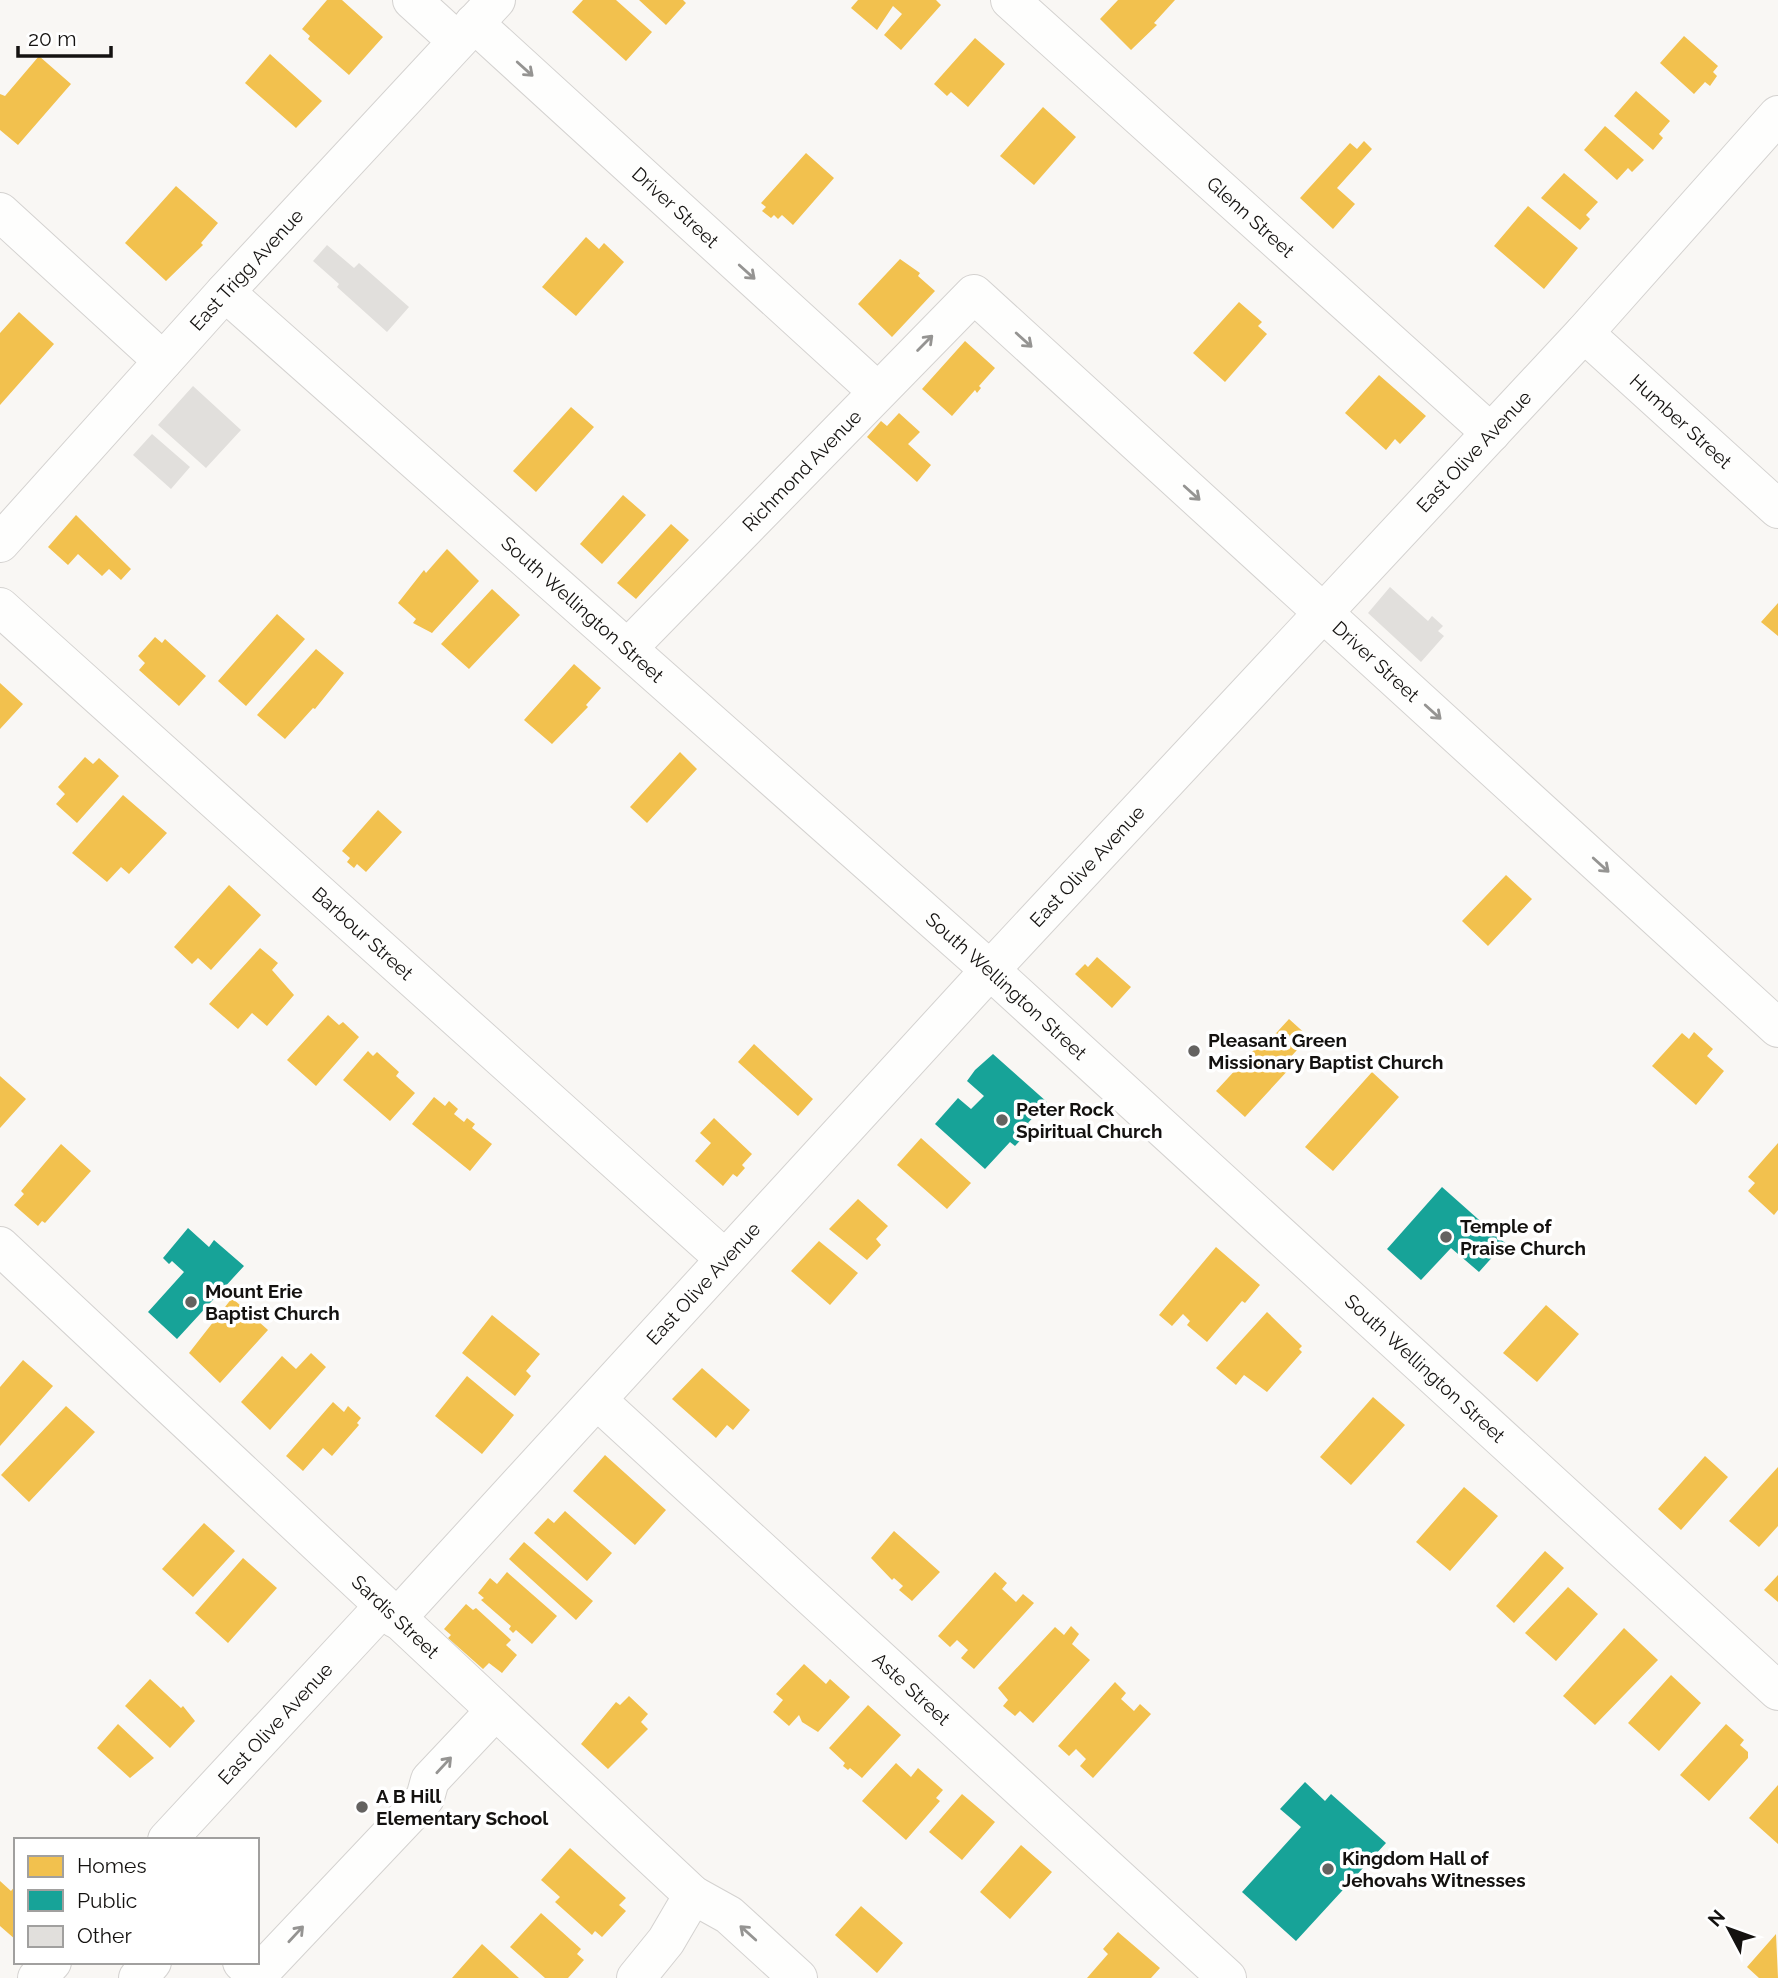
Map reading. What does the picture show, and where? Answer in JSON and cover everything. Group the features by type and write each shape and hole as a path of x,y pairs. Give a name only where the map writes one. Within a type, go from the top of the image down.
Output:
{"street":[{"name":"Driver Street","path":"412,0 476,21 877,391"},
{"name":"Glenn Street","path":"1010,0 1491,433"},
{"name":"East Trigg Avenue","path":"0,543 225,292 476,21"},
{"name":"East Olive Avenue","path":"169,1838 597,1400 990,970 1584,333 1778,115"},
{"path":"0,212 163,361"},
{"name":"South Wellington Street","path":"225,292 629,647 990,970 1778,1691"},
{"name":"Driver Street","path":"974,294 1778,1028"},
{"name":"Richmond Avenue","path":"629,647 974,294"},
{"name":"Humber Street","path":"1584,333 1778,509"},
{"name":"Barbour Street","path":"0,607 725,1259"},
{"name":"Sardis Street","path":"2,1252 693,1895 729,1915 798,1978"},
{"name":"Aste Street","path":"597,1400 1227,1978"},
{"path":"244,1964 268,1965 425,1798 430,1780 495,1711"},
{"path":"636,1978 666,1941 693,1895"},
{"path":"37,1978 50,1964"},
{"path":"138,1978 150,1964"}],"building: Homes":[{"path":"327,0 342,0 383,37 349,75 308,39 310,36 302,29"},
{"path":"583,0 616,0 652,32 626,61 572,12"},
{"path":"639,0 683,0 686,3 666,25"},
{"path":"858,0 936,0 941,5 901,50 884,35 902,14 893,6 877,30 851,8"},
{"path":"1118,0 1175,0 1154,23 1157,25 1131,50 1100,19"},
{"path":"1684,36 1718,66 1713,72 1717,76 1710,86 1705,82 1694,94 1660,63"},
{"path":"975,38 1005,64 968,107 951,92 947,96 934,84"},
{"path":"270,54 322,101 296,128 245,83"},
{"path":"39,56 71,84 18,145 0,130 0,94 5,96"},
{"path":"1636,91 1670,121 1659,134 1663,138 1653,150 1614,116"},
{"path":"1043,107 1076,137 1034,185 1000,156"},
{"path":"1605,126 1644,160 1632,172 1628,168 1617,180 1584,150"},
{"path":"1364,141 1372,149 1337,188 1355,204 1333,229 1300,198 1350,143 1357,149"},
{"path":"806,153 834,178 793,225 782,215 778,219 774,215 771,218 762,211 766,207 761,203"},
{"path":"1564,173 1598,202 1586,215 1590,219 1580,230 1541,198"},
{"path":"176,186 218,223 201,243 203,245 166,281 125,243"},
{"path":"1528,206 1578,248 1544,289 1494,246"},
{"path":"586,237 599,249 604,243 624,262 576,316 542,287"},
{"path":"900,259 920,273 918,276 935,291 892,337 858,304"},
{"path":"1239,302 1262,322 1258,326 1267,334 1225,382 1193,353"},
{"path":"19,312 54,344 0,405 0,333"},
{"path":"965,341 995,368 979,386 981,388 977,393 975,390 952,416 922,389"},
{"path":"1379,375 1426,416 1400,444 1395,439 1386,450 1345,413"},
{"path":"571,407 594,427 536,492 513,471"},
{"path":"899,413 920,432 908,444 931,465 917,482 867,437 881,421 887,426"},
{"path":"623,495 646,515 602,564 580,544"},
{"path":"76,515 131,569 121,580 109,569 102,576 78,554 68,565 48,547"},
{"path":"671,524 689,540 636,599 617,583"},
{"path":"447,549 479,581 432,633 413,623 416,619 398,603 424,570 426,573"},
{"path":"492,589 520,615 469,669 441,644"},
{"path":"1778,603 1778,636 1761,622"},
{"path":"277,614 305,639 246,706 218,681"},
{"path":"155,637 162,643 165,639 206,676 179,706 139,670 145,663 138,656"},
{"path":"316,649 344,673 315,709 313,708 285,739 257,715"},
{"path":"574,664 601,688 586,705 588,707 552,744 524,720"},
{"path":"0,683 23,704 0,729"},
{"path":"680,752 697,769 647,823 630,807"},
{"path":"85,757 93,764 99,758 119,776 77,823 56,804 65,794 58,787"},
{"path":"123,795 167,833 129,874 121,867 107,882 72,853"},
{"path":"378,810 402,832 366,872 357,864 354,868 347,862 350,858 342,851"},
{"path":"1506,875 1532,899 1488,946 1462,921"},
{"path":"229,885 261,915 211,970 198,958 192,964 174,947"},
{"path":"260,948 278,963 272,970 294,995 267,1026 252,1013 238,1029 209,1004"},
{"path":"1097,957 1131,987 1112,1008 1075,974 1085,964 1088,967"},
{"path":"328,1015 339,1025 343,1022 359,1037 316,1086 287,1060"},
{"path":"1289,1019 1309,1037 1286,1062 1291,1067 1245,1117 1216,1091 1263,1040 1266,1044"},
{"path":"1694,1032 1713,1049 1707,1056 1724,1071 1696,1105 1652,1066 1682,1033 1689,1039"},
{"path":"754,1044 813,1099 798,1116 738,1062"},
{"path":"368,1051 373,1056 377,1052 399,1072 396,1076 415,1093 390,1121 343,1080"},
{"path":"1372,1072 1399,1097 1333,1171 1305,1147"},
{"path":"0,1076 26,1099 0,1128"},
{"path":"434,1097 445,1106 449,1101 458,1109 454,1114 464,1122 467,1118 475,1124 472,1128 492,1144 470,1171 412,1124"},
{"path":"714,1118 752,1154 742,1165 745,1168 737,1177 733,1174 723,1186 695,1161 711,1143 700,1133"},
{"path":"921,1138 971,1183 947,1209 897,1165"},
{"path":"1778,1143 1778,1210 1774,1215 1748,1191 1755,1183 1748,1177"},
{"path":"61,1144 91,1171 45,1223 42,1221 38,1226 14,1205 24,1194 21,1191"},
{"path":"858,1199 888,1226 876,1239 881,1245 867,1260 829,1229"},
{"path":"819,1241 858,1273 830,1305 791,1271"},
{"path":"1216,1247 1260,1285 1245,1303 1242,1301 1207,1342 1187,1325 1190,1321 1183,1314 1172,1326 1159,1315"},
{"path":"232,1298 268,1330 220,1383 189,1353"},
{"path":"1546,1305 1579,1334 1537,1382 1503,1353"},
{"path":"1267,1312 1302,1346 1299,1349 1302,1352 1267,1392 1244,1375 1236,1385 1216,1368"},
{"path":"492,1315 540,1354 526,1371 531,1376 515,1396 462,1353"},
{"path":"311,1353 326,1367 270,1430 241,1402 282,1356 296,1369"},
{"path":"23,1360 53,1386 0,1446 0,1387"},
{"path":"702,1368 750,1410 733,1430 727,1425 716,1438 672,1399"},
{"path":"467,1376 514,1415 482,1454 435,1416"},
{"path":"1373,1397 1405,1425 1351,1485 1320,1457"},
{"path":"333,1402 344,1412 348,1406 361,1418 357,1423 359,1425 332,1456 323,1448 303,1471 286,1456"},
{"path":"66,1406 95,1432 29,1502 1,1475"},
{"path":"605,1455 666,1510 635,1545 573,1491"},
{"path":"1705,1456 1728,1477 1681,1530 1658,1509"},
{"path":"1778,1467 1778,1526 1759,1547 1729,1521"},
{"path":"1464,1487 1498,1516 1450,1571 1416,1542"},
{"path":"565,1511 612,1553 587,1581 534,1533 548,1518 554,1523"},
{"path":"204,1523 235,1551 193,1597 162,1569"},
{"path":"894,1531 940,1572 912,1601 899,1590 903,1586 894,1578 892,1580 871,1558"},
{"path":"524,1542 593,1601 576,1620 509,1559"},
{"path":"1545,1551 1564,1568 1514,1623 1496,1606"},
{"path":"243,1558 277,1588 228,1643 195,1613"},
{"path":"507,1572 557,1616 532,1644 516,1630 513,1633 509,1629 511,1626 481,1600 484,1598 478,1593 490,1578 497,1584"},
{"path":"995,1572 1007,1583 1002,1589 1016,1602 1023,1594 1034,1603 974,1669 961,1658 968,1650 957,1640 950,1647 938,1636"},
{"path":"1778,1575 1778,1602 1764,1590"},
{"path":"1568,1587 1598,1614 1556,1661 1525,1633"},
{"path":"466,1604 473,1610 476,1608 511,1640 506,1645 517,1655 502,1673 489,1663 483,1669 448,1638 451,1635 444,1629"},
{"path":"1071,1626 1079,1634 1072,1644 1090,1660 1033,1723 1020,1711 1015,1716 1003,1706 1008,1700 998,1688 1055,1627 1064,1635"},
{"path":"1624,1628 1658,1660 1595,1725 1563,1696"},
{"path":"804,1664 826,1684 830,1679 850,1697 818,1732 802,1722 799,1715 789,1726 773,1712 783,1700 776,1694"},
{"path":"1671,1675 1701,1703 1659,1751 1628,1723"},
{"path":"150,1679 181,1708 183,1706 195,1721 170,1748 125,1706"},
{"path":"1115,1682 1126,1693 1121,1699 1134,1711 1140,1704 1151,1714 1093,1778 1080,1766 1086,1759 1076,1749 1069,1756 1058,1746"},
{"path":"629,1696 648,1714 641,1722 648,1729 608,1769 581,1744 616,1702 620,1705"},
{"path":"868,1705 901,1735 862,1778 843,1766 845,1763 829,1748"},
{"path":"118,1724 154,1758 130,1778 97,1748"},
{"path":"1726,1724 1744,1740 1740,1745 1748,1752 1748,1758 1709,1801 1680,1775"},
{"path":"896,1763 911,1777 918,1768 943,1790 936,1798 940,1801 906,1840 862,1801"},
{"path":"1778,1785 1778,1844 1749,1818"},
{"path":"962,1794 995,1822 962,1860 929,1832"},
{"path":"1021,1845 1052,1872 1010,1919 980,1892"},
{"path":"570,1848 626,1898 619,1905 626,1911 602,1937 595,1931 592,1935 555,1902 560,1897 541,1880"},
{"path":"0,1881 11,1891 14,1887 14,1938 0,1926"},
{"path":"861,1906 903,1943 877,1973 835,1935"},
{"path":"541,1913 581,1949 577,1954 584,1960 568,1978 545,1978 510,1947"},
{"path":"1118,1932 1160,1968 1151,1978 1087,1978 1108,1954 1103,1949"},
{"path":"1776,1934 1778,1978 1759,1978 1747,1967"},
{"path":"482,1944 519,1978 452,1978"}],"building: Public":[{"path":"993,1054 1047,1102 1028,1123 1030,1125 1024,1136 1015,1146 1010,1142 985,1169 935,1124 958,1098 971,1109 984,1096 967,1081"},
{"path":"1442,1187 1505,1243 1479,1272 1451,1248 1421,1280 1387,1249"},
{"path":"188,1228 209,1247 214,1240 244,1266 177,1339 148,1312 184,1272 172,1261 169,1264 163,1258"},
{"path":"1305,1782 1325,1801 1331,1794 1386,1843 1296,1941 1242,1892 1301,1827 1280,1809"}],"building: Other":[{"path":"327,245 354,268 359,263 409,307 387,332 337,287 339,284 313,261"},
{"path":"193,386 241,430 206,468 158,425"},
{"path":"152,434 190,467 171,489 133,455"},
{"path":"1390,587 1428,621 1432,616 1443,626 1438,631 1444,636 1421,662 1368,613"}],"place":[{"name":"Pleasant Green Missionary Baptist Church","path":"1194,1051"},
{"name":"Peter Rock Spiritual Church","path":"1002,1120"},
{"name":"Temple of Praise Church","path":"1446,1237"},
{"name":"Mount Erie Baptist Church","path":"191,1302"},
{"name":"A B Hill Elementary School","path":"362,1807"},
{"name":"Kingdom Hall of Jehovahs Witnesses","path":"1328,1869"}]}
